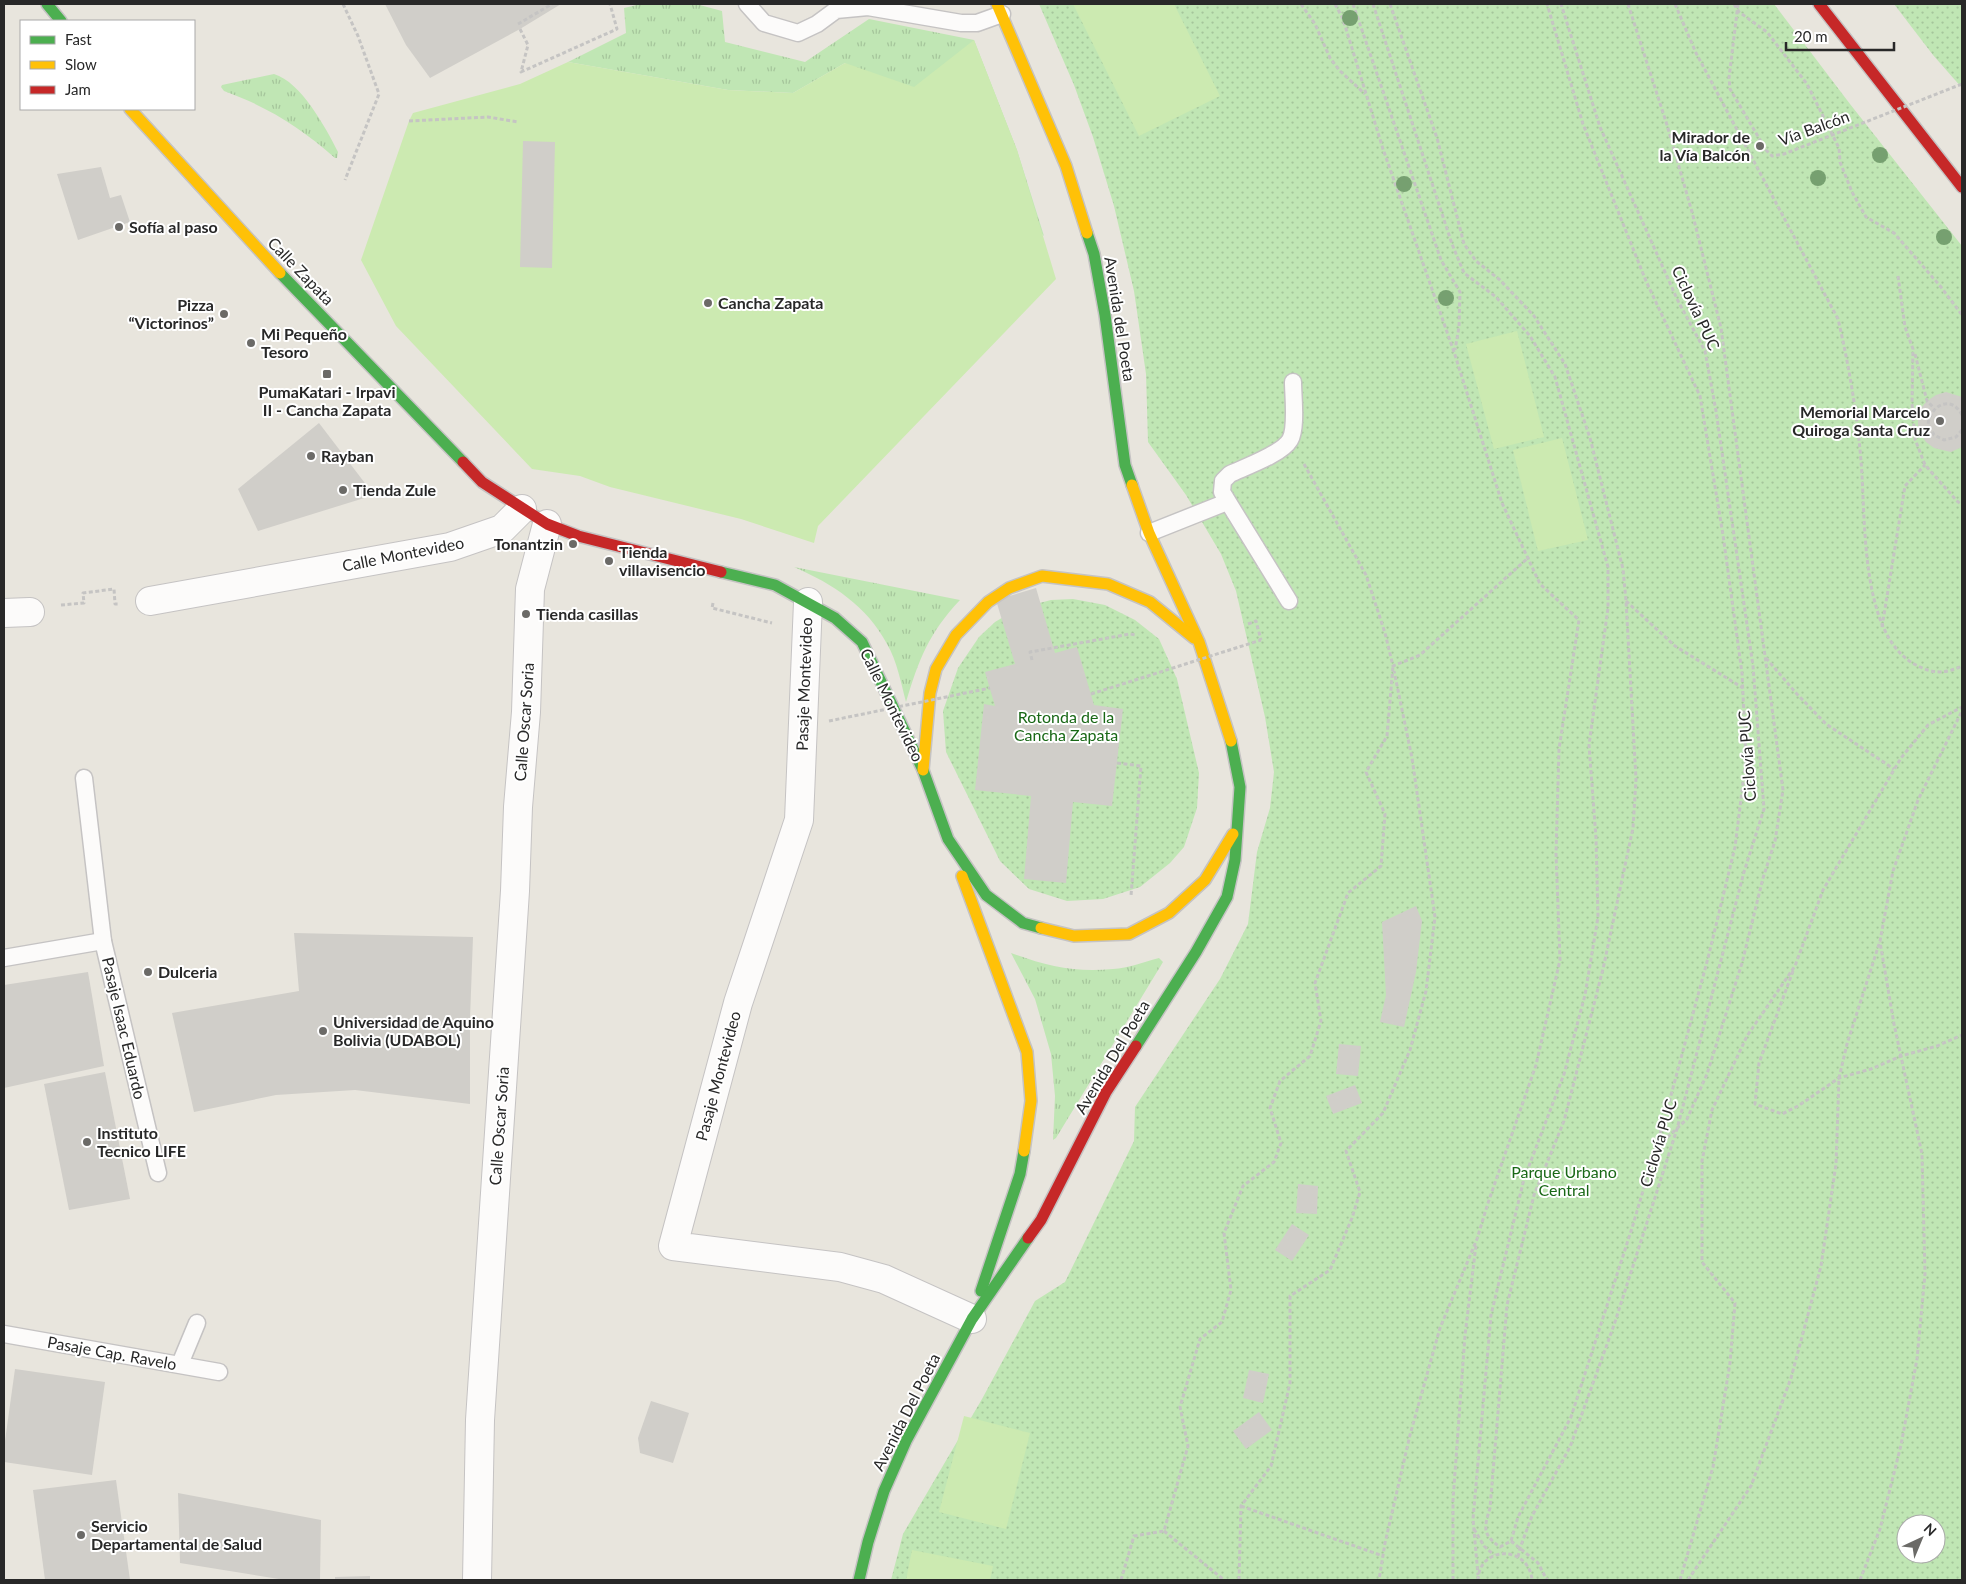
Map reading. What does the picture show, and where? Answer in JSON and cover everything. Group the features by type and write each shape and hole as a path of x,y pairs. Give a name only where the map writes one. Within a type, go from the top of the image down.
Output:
{"main road":[{"path":"47,4 60,20"},
{"path":"1819,4 1962,187"},
{"name":"Avenida del Poeta","path":"999,9 1066,166 1094,254 1105,315 1125,466 1149,533 1199,642"},
{"name":"Calle Zapata","path":"131,110 255,247 482,482 522,509"},
{"name":"Calle Montevideo","path":"522,509 547,524 578,536 775,586 835,618 862,642 923,770 948,839"},
{"path":"923,770 930,694 936,669 956,635 988,602 1009,588 1042,576 1108,584 1150,602 1199,642"},
{"name":"Avenida Del Poeta","path":"860,1580 868,1542 884,1491 906,1441 972,1319 1041,1220 1106,1092 1196,952 1227,897 1235,860 1240,787 1230,735 1199,642"},
{"path":"948,839 986,895 1023,923 1074,936 1129,934 1169,913 1206,880 1237,827"},
{"name":"Avenida Del Poeta","path":"948,839 1027,1052 1031,1101 1020,1174 972,1319"}],"street":[{"name":"Calle Montevideo","path":"150,601 450,547 502,528 522,509"},
{"name":"Calle Oscar Soria","path":"477,1580 480,1420 515,891 518,807 526,712 530,589 547,524"},
{"name":"Pasaje Montevideo","path":"808,602 799,820 738,1002 673,1246 840,1267 884,1278 972,1319"}],"lane":[{"path":"747,4 764,23 798,33 817,24 836,10 844,9 868,7 961,23 977,23 999,9"},
{"path":"1289,601 1222,492 1223,481 1230,474 1281,449 1290,439 1293,426 1293,382"},
{"path":"1149,533 1227,502"},
{"name":"Pasaje Isaac Eduardo","path":"84,778 103,941 158,1173"},
{"name":"Pasaje Isaac Eduardo","path":"4,958 103,941"},
{"path":"180,1364 197,1323"},
{"name":"Pasaje Cap. Ravelo","path":"4,1334 219,1372"}],"path":[{"path":"343,4 358,36 379,94 345,180"},
{"path":"518,24 552,4"},
{"path":"520,29 528,45 521,72 617,29 610,4"},
{"path":"1301,4 1315,24 1330,58 1340,72 1366,95"},
{"path":"1335,4 1343,19 1383,149 1454,352 1502,503 1529,557 1540,584 1579,620 1559,749 1556,853 1560,960 1536,1065 1477,1239 1440,1328 1410,1436 1383,1556 1380,1580"},
{"path":"1353,4 1441,260 1460,292 1459,327 1454,352"},
{"path":"1373,4 1452,244 1464,272 1496,297 1524,330 1555,377 1608,567 1608,608 1589,745 1596,838 1598,917 1585,994 1564,1074 1524,1179 1491,1316 1473,1519 1478,1580"},
{"path":"1390,4 1437,138 1464,244 1476,261 1500,280 1534,316 1564,364 1590,438 1623,569 1626,600 1636,779 1633,828 1603,970 1564,1121 1534,1195 1507,1304 1490,1508 1484,1527 1489,1539 1500,1547 1511,1541 1518,1517 1571,1416 1632,1228 1708,958 1735,847 1746,758 1743,688 1723,535 1700,396 1646,280 1583,124 1547,4"},
{"name":"Ciclovía PUC","path":"1518,1557 1532,1516 1570,1447 1614,1325 1677,1129 1744,872 1764,809 1753,666 1705,351 1678,301 1600,127 1561,4"},
{"path":"1628,4 1684,186 1720,328 1783,790 1775,841 1763,878 1742,963 1707,1074 1687,1119 1656,1148"},
{"path":"1675,4 1696,53 1838,319 1848,362 1856,416 1869,568 1877,614 1882,627 1887,638 1907,661 1927,671 1949,672 1962,666"},
{"path":"1736,4 1739,12 1768,32 1807,84 1839,148 1840,162 1852,192 1866,217 1894,233 1962,314"},
{"name":"Vía Balcón","path":"1736,4 1728,78 1730,89 1766,150 1772,156 1784,154 1962,84"},
{"path":"409,122 488,117 518,122"},
{"path":"1898,276 1905,327 1927,401 1934,408"},
{"path":"1913,349 1912,404 1915,439 1925,465 1962,505"},
{"path":"1962,414 1956,407 1945,404 1934,408 1928,424 1930,430 1939,439 1951,440 1962,430"},
{"path":"1239,1580 1241,1506 1271,1466 1290,1383 1290,1296 1330,1270 1352,1218 1360,1192 1346,1151 1383,1113 1410,1050 1426,991 1435,917 1412,758 1385,634 1366,575 1290,439"},
{"path":"1882,627 1905,486 1925,465"},
{"path":"1393,666 1420,655 1529,557"},
{"path":"17,613 37,606 84,603 83,593 114,589 115,604 150,601"},
{"path":"714,599 712,608 806,632"},
{"path":"1626,600 1675,646 1743,688"},
{"path":"1090,694 1262,640 1256,622 1248,624"},
{"path":"1032,660 1030,652 1130,634 1140,636"},
{"path":"1766,658 1796,694 1826,724 1894,770"},
{"path":"1164,1531 1188,1446 1180,1407 1200,1339 1222,1322 1231,1290 1224,1233 1243,1186 1274,1162 1281,1143 1270,1108 1280,1081 1310,1056 1321,1021 1315,982 1348,893 1381,866 1385,814 1366,772 1387,736 1393,666"},
{"path":"829,721 990,688"},
{"path":"1962,706 1928,725 1901,758 1823,890 1760,1063 1755,1104 1782,1114 1798,1106 1839,1078 1871,1069 1901,1056 1937,1046 1962,1035"},
{"path":"1688,1580 1751,1486 1791,1378 1822,1266 1836,1164 1839,1078 1847,1044 1880,941 1893,871 1918,800 1962,711"},
{"path":"1116,764 1141,766 1129,934"},
{"path":"1860,1580 1880,1529 1901,1445 1917,1359 1924,1274 1922,1154 1901,1056 1880,941"},
{"path":"1680,1580 1712,1467 1730,1363 1735,1303 1702,1262 1702,1160 1712,1110 1747,1036 1795,966"},
{"path":"1453,1580 1454,1490 1465,1335 1477,1239"},
{"path":"1241,1506 1383,1556"},
{"path":"1474,1528 1484,1546 1494,1556"},
{"path":"1121,1580 1134,1536 1164,1531 1224,1580"},
{"path":"1511,1541 1538,1563 1547,1580"},
{"path":"1478,1575 1487,1560 1502,1554 1518,1557 1529,1569 1532,1580"}],"green space":[{"path":"641,4 696,4 722,11 725,42 805,62 869,19 974,40 1017,150 1044,236 845,63 793,93 728,90 568,62 626,33 624,8"},
{"name":"Parque Urbano Central","path":"1039,4 1774,4 1962,246 1962,1580 891,1580 903,1534 982,1399 1035,1301 1065,1282 1134,1141 1135,1107 1220,979 1248,924 1257,852 1270,808 1274,772 1265,717 1236,591 1221,554 1186,495 1148,442 1146,374 1134,291 1114,206 1093,137 1074,85"},
{"path":"1073,4 1174,4 1220,96 1139,136"},
{"path":"1894,4 1962,4 1962,88 1933,55"},
{"name":"Cancha Zapata","path":"974,40 1017,150 1056,279 818,526 814,543 741,519 610,487 580,476 532,469 396,326 361,260 413,113 520,84 568,62 728,90 793,93 845,63 914,87"},
{"path":"274,74 294,86 312,107 338,152 337,158 283,119 255,104 224,91 221,87 222,85"},
{"path":"1517,331 1544,437 1494,449 1466,344"},
{"path":"1562,438 1588,540 1538,551 1513,450"},
{"path":"794,567 960,600 940,624 926,647 906,702 890,651 870,618 835,589"},
{"name":"Rotonda de la Cancha Zapata","path":"1073,599 1105,605 1135,620 1159,639 1177,679 1199,773 1197,808 1184,847 1170,863 1140,887 1103,899 1067,901 1029,889 1000,861 946,752 943,711 958,668 979,637 995,622 1017,609 1051,600"},
{"path":"1011,953 1049,965 1086,970 1119,968 1159,958 1163,962 1056,1138 1053,1140 1055,1096 1051,1054 1035,999"},
{"path":"964,1416 1030,1433 1006,1529 939,1512"},
{"path":"912,1550 993,1566 990,1580 906,1580"}],"building":[{"path":"385,4 561,4 520,29 430,78 406,45"},
{"path":"523,141 555,142 552,268 520,267"},
{"path":"101,167 110,198 121,195 130,222 78,240 57,174"},
{"name":"Memorial Marcelo Quiroga Santa Cruz","path":"1946,392 1962,397 1962,447 1951,452 1934,448 1926,442 1918,426 1921,408 1936,395"},
{"name":"Rayban","path":"319,423 374,495 258,531 238,489"},
{"path":"1036,588 1055,653 1077,647 1094,705 1123,709 1112,806 1073,802 1066,883 1024,879 1031,796 975,790 984,704 995,706 985,672 1015,664 996,600"},
{"path":"1416,906 1422,921 1416,972 1404,1027 1380,1022 1386,995 1382,922"},
{"name":"Universidad de Aquino Bolivia (UDABOL)","path":"294,933 473,937 470,1019 470,1104 355,1090 276,1095 194,1112 172,1013 299,991"},
{"path":"88,972 104,1066 4,1088 4,985"},
{"path":"1339,1044 1361,1046 1358,1076 1336,1074"},
{"name":"Instituto Tecnico LIFE","path":"105,1072 130,1199 69,1210 44,1084"},
{"path":"1355,1085 1362,1103 1333,1114 1326,1096"},
{"path":"1298,1184 1318,1186 1317,1214 1296,1213"},
{"path":"1292,1224 1309,1235 1292,1261 1275,1250"},
{"path":"15,1369 105,1382 92,1475 4,1462 4,1448"},
{"path":"1249,1370 1269,1374 1263,1403 1243,1398"},
{"path":"651,1401 689,1413 673,1463 640,1453 638,1438"},
{"path":"1259,1412 1272,1430 1246,1449 1233,1431"},
{"name":"Servicio Departamental de Salud","path":"116,1480 130,1580 45,1580 33,1490"},
{"path":"178,1493 321,1520 320,1580 285,1580 180,1563"},
{"path":"370,1576 370,1580 335,1580 335,1577"}],"traffic: fast":[{"path":"47,4 60,20"},
{"path":"1087,233 1094,254 1105,315 1125,465 1132,485"},
{"path":"280,273 463,462"},
{"path":"721,572 775,585 835,618 862,642 923,770 948,839 986,895 1023,923 1041,928"},
{"path":"1136,1046 1196,952 1227,897 1235,860 1240,787 1231,741"},
{"path":"981,1291 1020,1174 1024,1151"},
{"path":"859,1580 868,1542 884,1491 906,1441 972,1319 1028,1238"}],"traffic: slow":[{"path":"997,4 1066,166 1087,233"},
{"path":"131,110 280,273"},
{"path":"1132,485 1149,533 1199,642 1231,741"},
{"path":"923,770 930,693 936,669 956,635 988,602 1009,588 1042,576 1108,584 1150,602 1194,638"},
{"path":"1041,928 1074,936 1129,934 1169,913 1205,880 1233,834"},
{"path":"962,876 1027,1052 1031,1101 1024,1151"}],"traffic: jam":[{"path":"1819,4 1962,187"},
{"path":"463,462 482,482 547,524 578,536 721,572"},
{"path":"1028,1238 1041,1220 1106,1092 1136,1046"}],"place":[{"name":"Mirador de la Vía Balcón","path":"1760,146"},
{"name":"Sofía al paso","path":"119,227"},
{"name":"Cancha Zapata","path":"708,303"},
{"name":"Pizza “Victorinos”","path":"224,314"},
{"name":"Mi Pequeño Tesoro","path":"251,343"},
{"name":"PumaKatari - Irpavi II - Cancha Zapata","path":"327,374"},
{"name":"Memorial Marcelo Quiroga Santa Cruz","path":"1940,421"},
{"name":"Rayban","path":"311,456"},
{"name":"Tienda Zule","path":"343,490"},
{"name":"Tonantzin","path":"573,544"},
{"name":"Tienda villavisencio","path":"609,561"},
{"name":"Tienda casillas","path":"526,614"},
{"name":"Dulceria","path":"148,972"},
{"name":"Universidad de Aquino Bolivia (UDABOL)","path":"323,1031"},
{"name":"Instituto Tecnico LIFE","path":"87,1142"},
{"name":"Servicio Departamental de Salud","path":"81,1535"}]}
